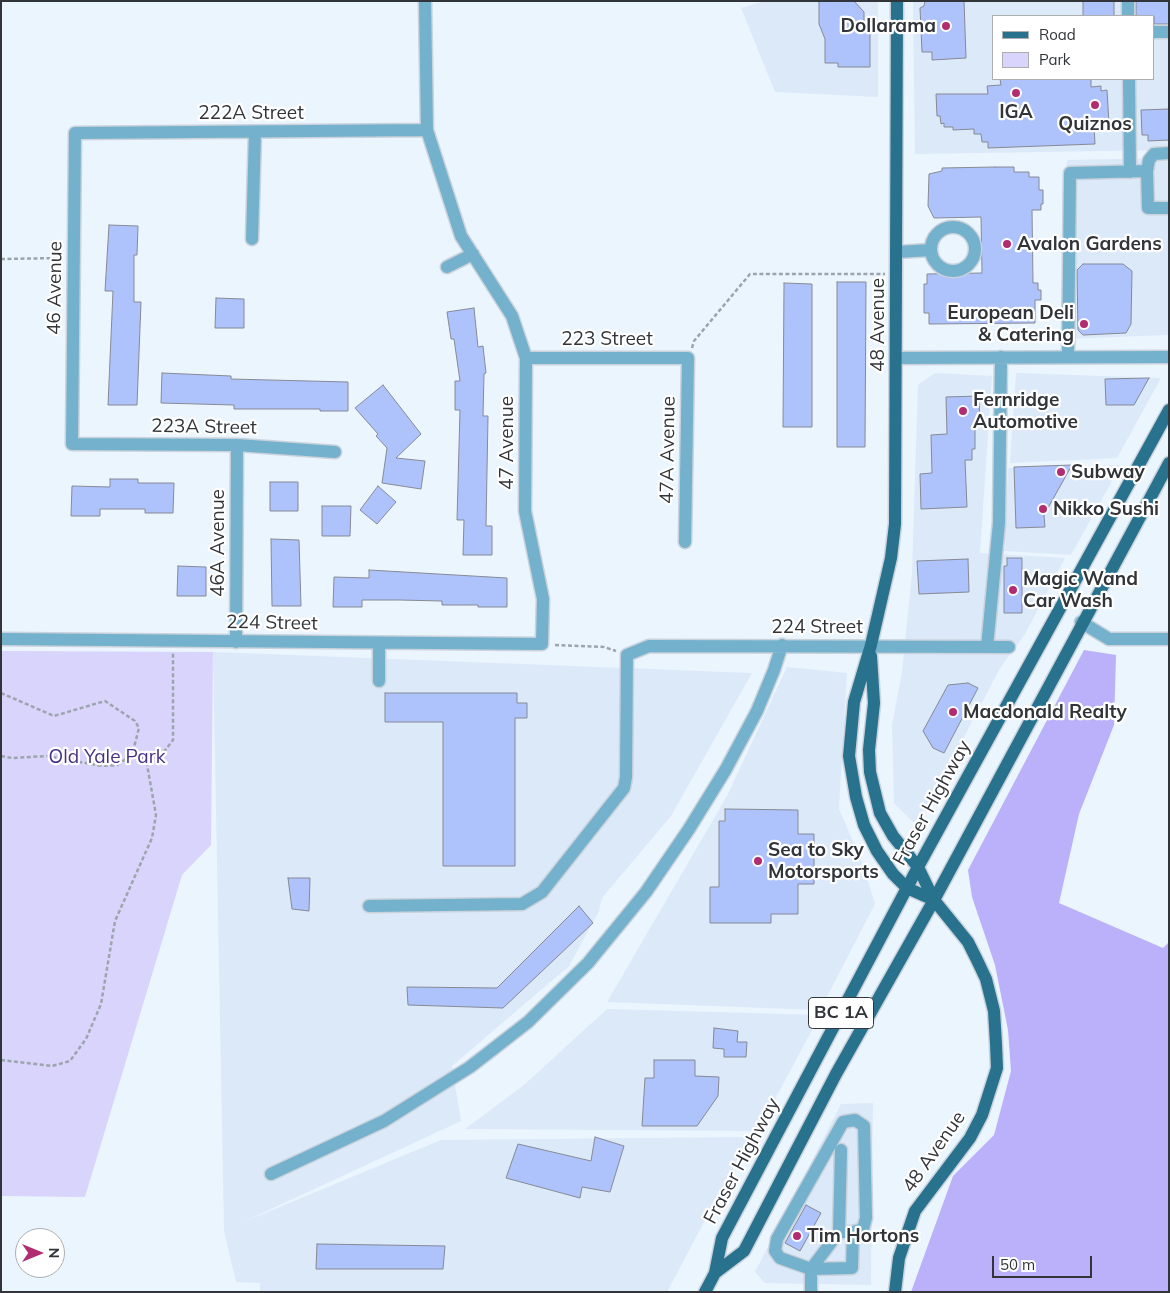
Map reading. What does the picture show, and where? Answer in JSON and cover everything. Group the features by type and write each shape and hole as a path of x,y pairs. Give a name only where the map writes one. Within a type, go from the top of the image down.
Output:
{"main road":[{"name":"48 Avenue","path":"897,1 895,524 891,558 871,646 854,702 850,756 852,778 864,825 877,850 893,874 907,888 934,900"},
{"name":"Fraser Highway","path":"705,1292 715,1273 722,1238 918,867 1169,410"},
{"name":"Fraser Highway","path":"715,1273 744,1251 836,1074 934,900 1081,622 1169,463"},
{"name":"48 Avenue","path":"871,646 874,703 869,750 872,781 880,813 893,836 918,867 934,900 968,942 986,979 994,1011 997,1068 982,1115 970,1138 915,1211 899,1258 895,1292"}],"street":[{"name":"47 Avenue","path":"426,1 427,130 462,236 512,316 526,358 526,511 543,599 542,644"},
{"path":"1128,1 1128,15"},
{"path":"1155,32 1169,32"},
{"path":"1129,80 1130,172"},
{"name":"222A Street","path":"75,133 255,133 427,130"},
{"name":"46 Avenue","path":"72,444 75,133"},
{"path":"252,239 255,133"},
{"path":"1169,153 1154,154 1149,160 1148,171 1148,208 1169,208"},
{"path":"1068,357 1070,173 1148,171"},
{"path":"897,252 931,250"},
{"path":"448,267 473,254"},
{"path":"896,358 1169,357"},
{"name":"223 Street","path":"526,358 688,358"},
{"name":"47A Avenue","path":"685,542 688,358"},
{"path":"987,647 999,523 1001,358"},
{"name":"223A Street","path":"72,444 237,445 335,452"},
{"name":"46A Avenue","path":"236,642 237,445"},
{"path":"1081,622 1110,640 1169,639"},
{"name":"224 Street","path":"1,638 542,644"},
{"path":"379,643 379,681"},
{"name":"224 Street","path":"627,654 649,646 1009,647"},
{"path":"271,1174 384,1121 470,1067 528,1022 588,963 646,892 726,770 757,711 782,646"},
{"path":"369,906 522,904 542,892 624,788 626,777 627,654"},
{"path":"839,1232 853,1232 863,1229 866,1218 864,1126 855,1120 843,1122 777,1239 775,1251 780,1258 811,1269 852,1268 853,1232"},
{"path":"811,1292 811,1269 839,1232 841,1150"}],"path":[{"path":"1,259 74,257"},
{"path":"688,358 694,341 750,274 897,274"},
{"path":"132,755 146,759 163,752 173,740 173,641"},
{"path":"542,644 604,647 627,654"},
{"path":"1,693 54,716 104,701 135,721 139,728 132,755 116,765 102,766 47,756 12,758 1,756"},
{"path":"1,1060 52,1066 70,1061 86,1039 101,1004 115,921 152,838 156,815 146,759"}],"shaded area":[{"path":"765,1 878,1 878,97 775,92 741,8"},
{"path":"913,1 1169,1 1169,150 915,154"},
{"path":"1169,158 1169,335 1063,339 1067,160"},
{"path":"935,373 992,376 980,553 1065,558 1025,634 1000,668 931,800 914,823 894,803 892,725 902,672 912,573 918,385"},
{"path":"1016,373 1161,378 1117,458 1010,463"},
{"path":"1121,465 1071,555 1004,551 1008,468"},
{"path":"1084,650 1116,655 1114,725 1079,814 1059,903 1163,948 1169,942 1169,1292 911,1292 953,1176 994,1135 1011,1071 1008,1030 995,965 972,897 968,870"},
{"path":"213,652 752,673 671,816 602,898 599,911 569,966 452,1066 461,1121 241,1223 441,1140 749,1137 667,1292 260,1292 260,1283 236,1282 224,1231"},
{"path":"787,667 847,673 839,809 862,862 875,904 820,1010 607,1002 727,796"},
{"path":"607,1009 820,1015 758,1131 465,1129 524,1085"},
{"path":"873,1103 871,1285 765,1283 755,1272 841,1104"}],"green space":[{"name":"Old Yale Park","path":"1,651 213,652 211,845 182,875 85,1197 1,1196"}],"building":[{"path":"819,1 854,1 864,12 864,24 870,24 870,67 838,67 838,63 825,63 825,39 819,24"},
{"path":"925,1 964,1 966,58 932,60 932,52 922,52 920,8 924,6"},
{"path":"1083,1 1114,1 1114,15 1083,15"},
{"path":"1136,1 1169,1 1169,24 1155,24 1155,15 1136,15"},
{"path":"1000,80 1091,80 1091,87 1101,86 1101,91 1107,90 1109,124 1094,125 1095,144 988,148 988,142 982,142 981,134 974,134 974,129 953,130 953,127 944,127 944,123 941,124 940,116 937,116 936,94 988,94 987,86 1001,85"},
{"path":"1169,109 1169,140 1148,141 1148,135 1142,135 1141,110"},
{"name":"Avalon Gardens","path":"1014,167 1014,172 1029,172 1029,177 1039,177 1039,190 1043,190 1041,210 1032,210 1033,283 1038,283 1038,290 1041,290 1041,300 1035,300 1035,323 929,324 929,313 924,313 924,284 927,284 927,274 982,273 981,217 934,218 928,206 929,174 942,171 942,168"},
{"path":"109,225 138,226 137,255 134,255 134,302 141,302 137,405 108,405 113,291 105,291"},
{"path":"1083,264 1123,264 1132,271 1131,324 1126,333 1083,335 1078,330 1077,270"},
{"path":"837,282 866,282 865,447 837,447"},
{"path":"784,283 812,284 812,427 783,427"},
{"path":"216,298 244,299 244,328 215,328"},
{"path":"474,308 478,347 483,346 486,373 484,374 483,416 488,416 486,526 492,526 492,555 463,555 464,520 457,520 460,410 455,410 455,381 460,381 454,339 451,339 447,312"},
{"path":"162,373 231,376 231,379 348,382 348,411 320,411 320,409 234,409 234,405 161,403"},
{"path":"1149,378 1134,405 1106,405 1105,379"},
{"path":"383,385 421,434 396,458 425,461 421,489 382,483 387,448 376,436 378,434 355,408"},
{"path":"979,396 980,425 975,425 975,449 972,449 972,460 965,460 967,507 921,509 920,474 932,473 931,435 947,434 946,397"},
{"path":"1072,465 1044,515 1045,527 1016,528 1014,467"},
{"path":"110,479 138,479 138,483 174,483 173,513 145,513 145,509 100,509 100,516 71,516 72,486 110,487"},
{"path":"270,482 298,482 298,511 270,511"},
{"path":"378,486 396,502 377,524 360,510"},
{"path":"322,506 351,506 350,536 322,536"},
{"path":"271,539 299,540 301,606 272,606"},
{"name":"Magic Wand Car Wash","path":"1007,558 1022,558 1022,613 1004,613 1004,566 1007,566"},
{"path":"968,559 969,592 919,594 917,561"},
{"path":"178,566 206,567 206,596 177,596"},
{"path":"369,570 507,578 507,607 442,605 442,601 362,600 362,607 333,607 334,577 369,578"},
{"path":"968,683 978,688 944,753 933,748 923,731 948,685"},
{"path":"385,693 517,693 517,703 527,703 527,718 515,718 515,866 443,866 443,722 385,722"},
{"path":"725,809 798,810 798,834 814,834 814,884 798,884 798,914 771,914 771,923 710,923 710,887 719,887 719,821 725,821"},
{"path":"288,878 310,878 309,911 292,909"},
{"path":"579,906 593,923 503,1008 408,1005 407,987 497,988"},
{"path":"714,1028 738,1031 737,1042 747,1042 746,1057 724,1057 724,1049 713,1048"},
{"path":"654,1060 695,1060 695,1076 719,1077 718,1096 697,1126 642,1126 645,1078 654,1078"},
{"path":"595,1137 624,1146 610,1192 582,1187 580,1198 506,1178 518,1144 591,1161"},
{"path":"806,1205 821,1213 800,1251 785,1243"},
{"path":"317,1244 445,1246 443,1269 316,1269"}],"place":[{"name":"Dollarama","path":"946,26"},
{"name":"IGA","path":"1016,93"},
{"name":"Quiznos","path":"1095,105"},
{"name":"Avalon Gardens","path":"1007,244"},
{"name":"European Deli & Catering","path":"1084,324"},
{"name":"Fernridge Automotive","path":"963,411"},
{"name":"Subway","path":"1061,472"},
{"name":"Nikko Sushi","path":"1043,509"},
{"name":"Magic Wand Car Wash","path":"1013,590"},
{"name":"Macdonald Realty","path":"953,712"},
{"name":"Sea to Sky Motorsports","path":"758,861"},
{"name":"Tim Hortons","path":"797,1236"}]}
